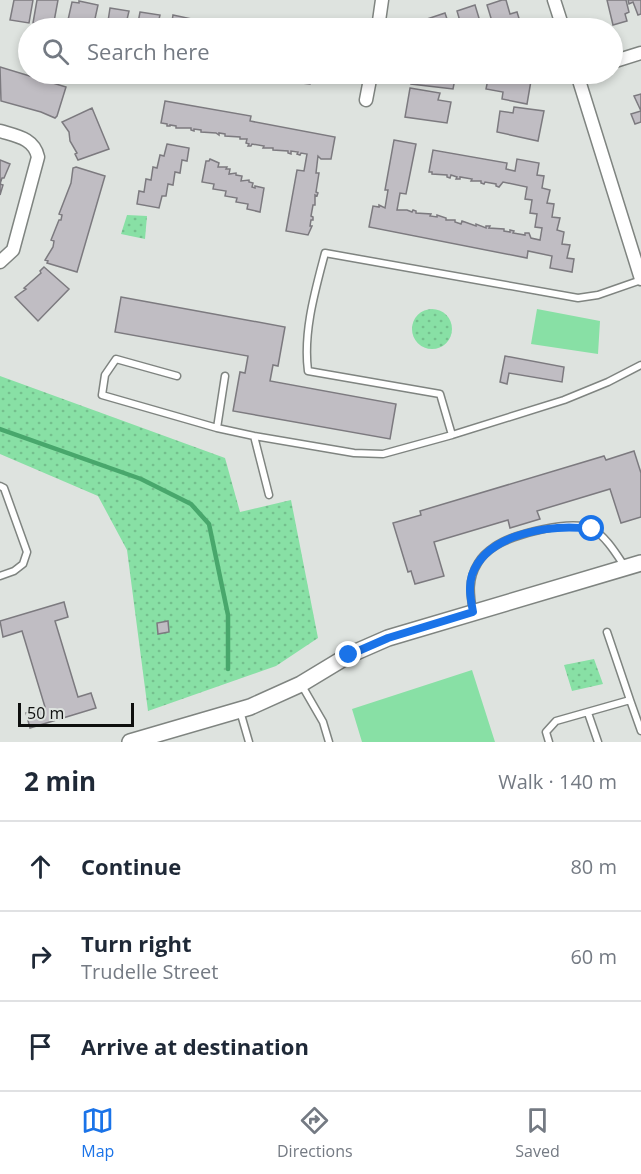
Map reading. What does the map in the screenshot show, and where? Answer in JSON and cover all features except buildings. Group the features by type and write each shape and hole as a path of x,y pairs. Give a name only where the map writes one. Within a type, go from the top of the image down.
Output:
{"street":[{"path":"379,18 382,0"},
{"path":"554,0 560,18"},
{"path":"623,59 641,53"},
{"path":"366,100 368,84"},
{"path":"580,84 636,245 641,279"},
{"path":"0,131 29,142 35,147 38,158 13,250 0,262"},
{"path":"130,742 240,711 277,696 349,655 388,638 641,563"}],"lane":[{"path":"452,435 440,394 308,371 306,352 314,299 325,253 579,298 598,295 641,279"},
{"path":"177,376 116,359 105,375 102,395 217,428 254,436 354,453 383,454 564,400 641,365"},
{"path":"217,428 225,376"},
{"path":"254,436 269,495"},
{"path":"0,486 4,488 27,552 23,564 14,571 0,576"},
{"path":"473,612 470,592 472,576 478,564 496,545 528,533 561,526 592,529 612,547 625,568"},
{"path":"607,632 641,731"},
{"path":"301,684 323,722 329,742"},
{"path":"549,742 546,732 556,721 630,700"},
{"path":"240,711 249,742"},
{"path":"588,713 598,742"}],"green space":[{"path":"127,215 147,216 145,239 121,234"},
{"path":"432,309 446,315 452,329 446,343 432,349 418,343 412,329 418,315"},
{"path":"537,309 600,321 598,354 531,344"},
{"path":"0,376 225,458 240,512 291,500 318,638 276,666 148,711 127,550 98,496 0,454"},
{"path":"594,659 603,684 572,691 564,665"},
{"path":"472,670 495,742 362,742 352,709"}],"waterway":[{"path":"0,429 141,479 191,504 209,524 228,615 228,669"}],"route":[{"path":"349,655 388,638 473,612 470,592 472,576 486,553 496,545 528,533 561,526 592,529"}]}
